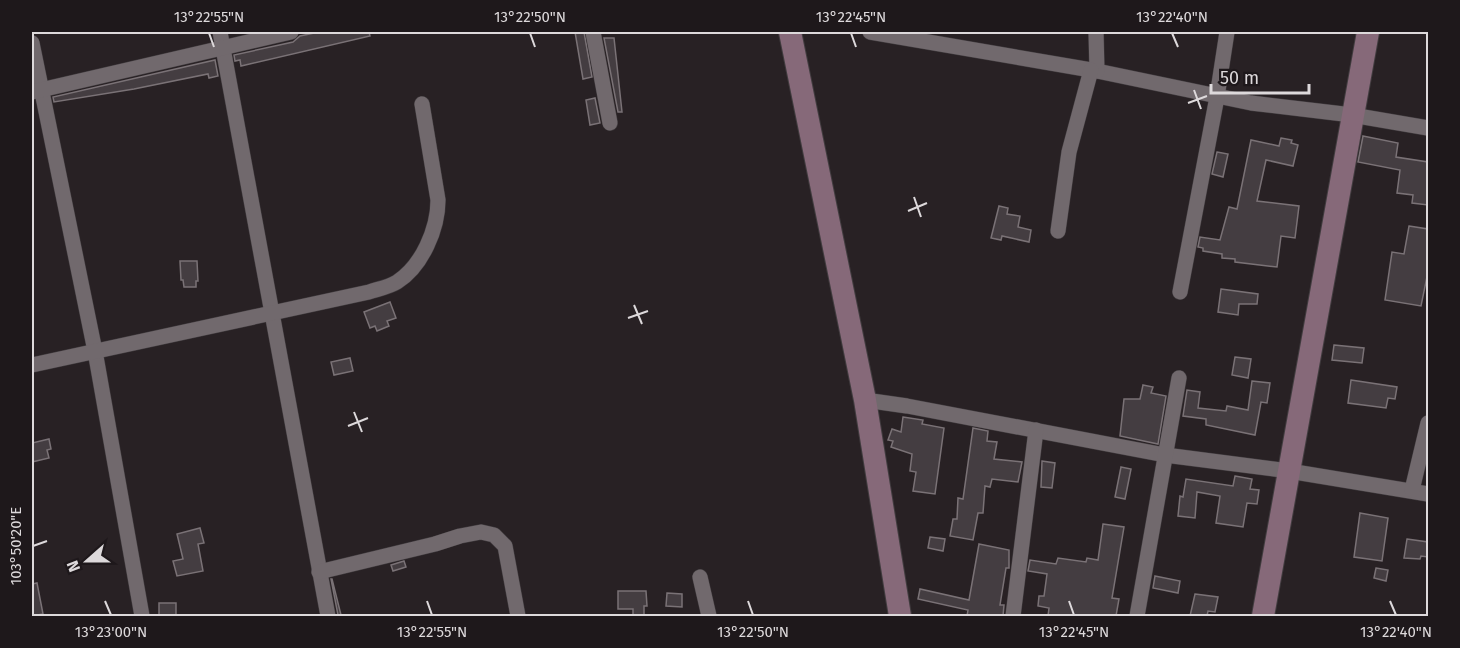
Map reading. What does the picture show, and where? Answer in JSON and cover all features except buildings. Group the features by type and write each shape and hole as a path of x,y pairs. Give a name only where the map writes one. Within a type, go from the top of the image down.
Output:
{"street":[{"path":"220,32 273,311 327,616"},
{"path":"36,90 291,32"},
{"path":"593,32 610,123"},
{"path":"790,32 865,400 900,616"},
{"path":"870,32 1094,70 1217,97 1352,115 1428,128"},
{"path":"1058,231 1069,152 1094,70 1096,32"},
{"path":"1180,292 1227,32"},
{"path":"1263,616 1368,32"},
{"path":"32,43 36,90 96,351 142,616"},
{"path":"32,364 369,292 394,284 406,276 419,258 438,216 438,200 422,104"},
{"path":"1137,616 1179,378"},
{"path":"865,400 1165,455 1289,471 1428,494"},
{"path":"1412,490 1428,423"},
{"path":"1013,616 1036,430"},
{"path":"319,572 481,532 494,535 505,546 518,616"},
{"path":"700,578 709,616"}]}
